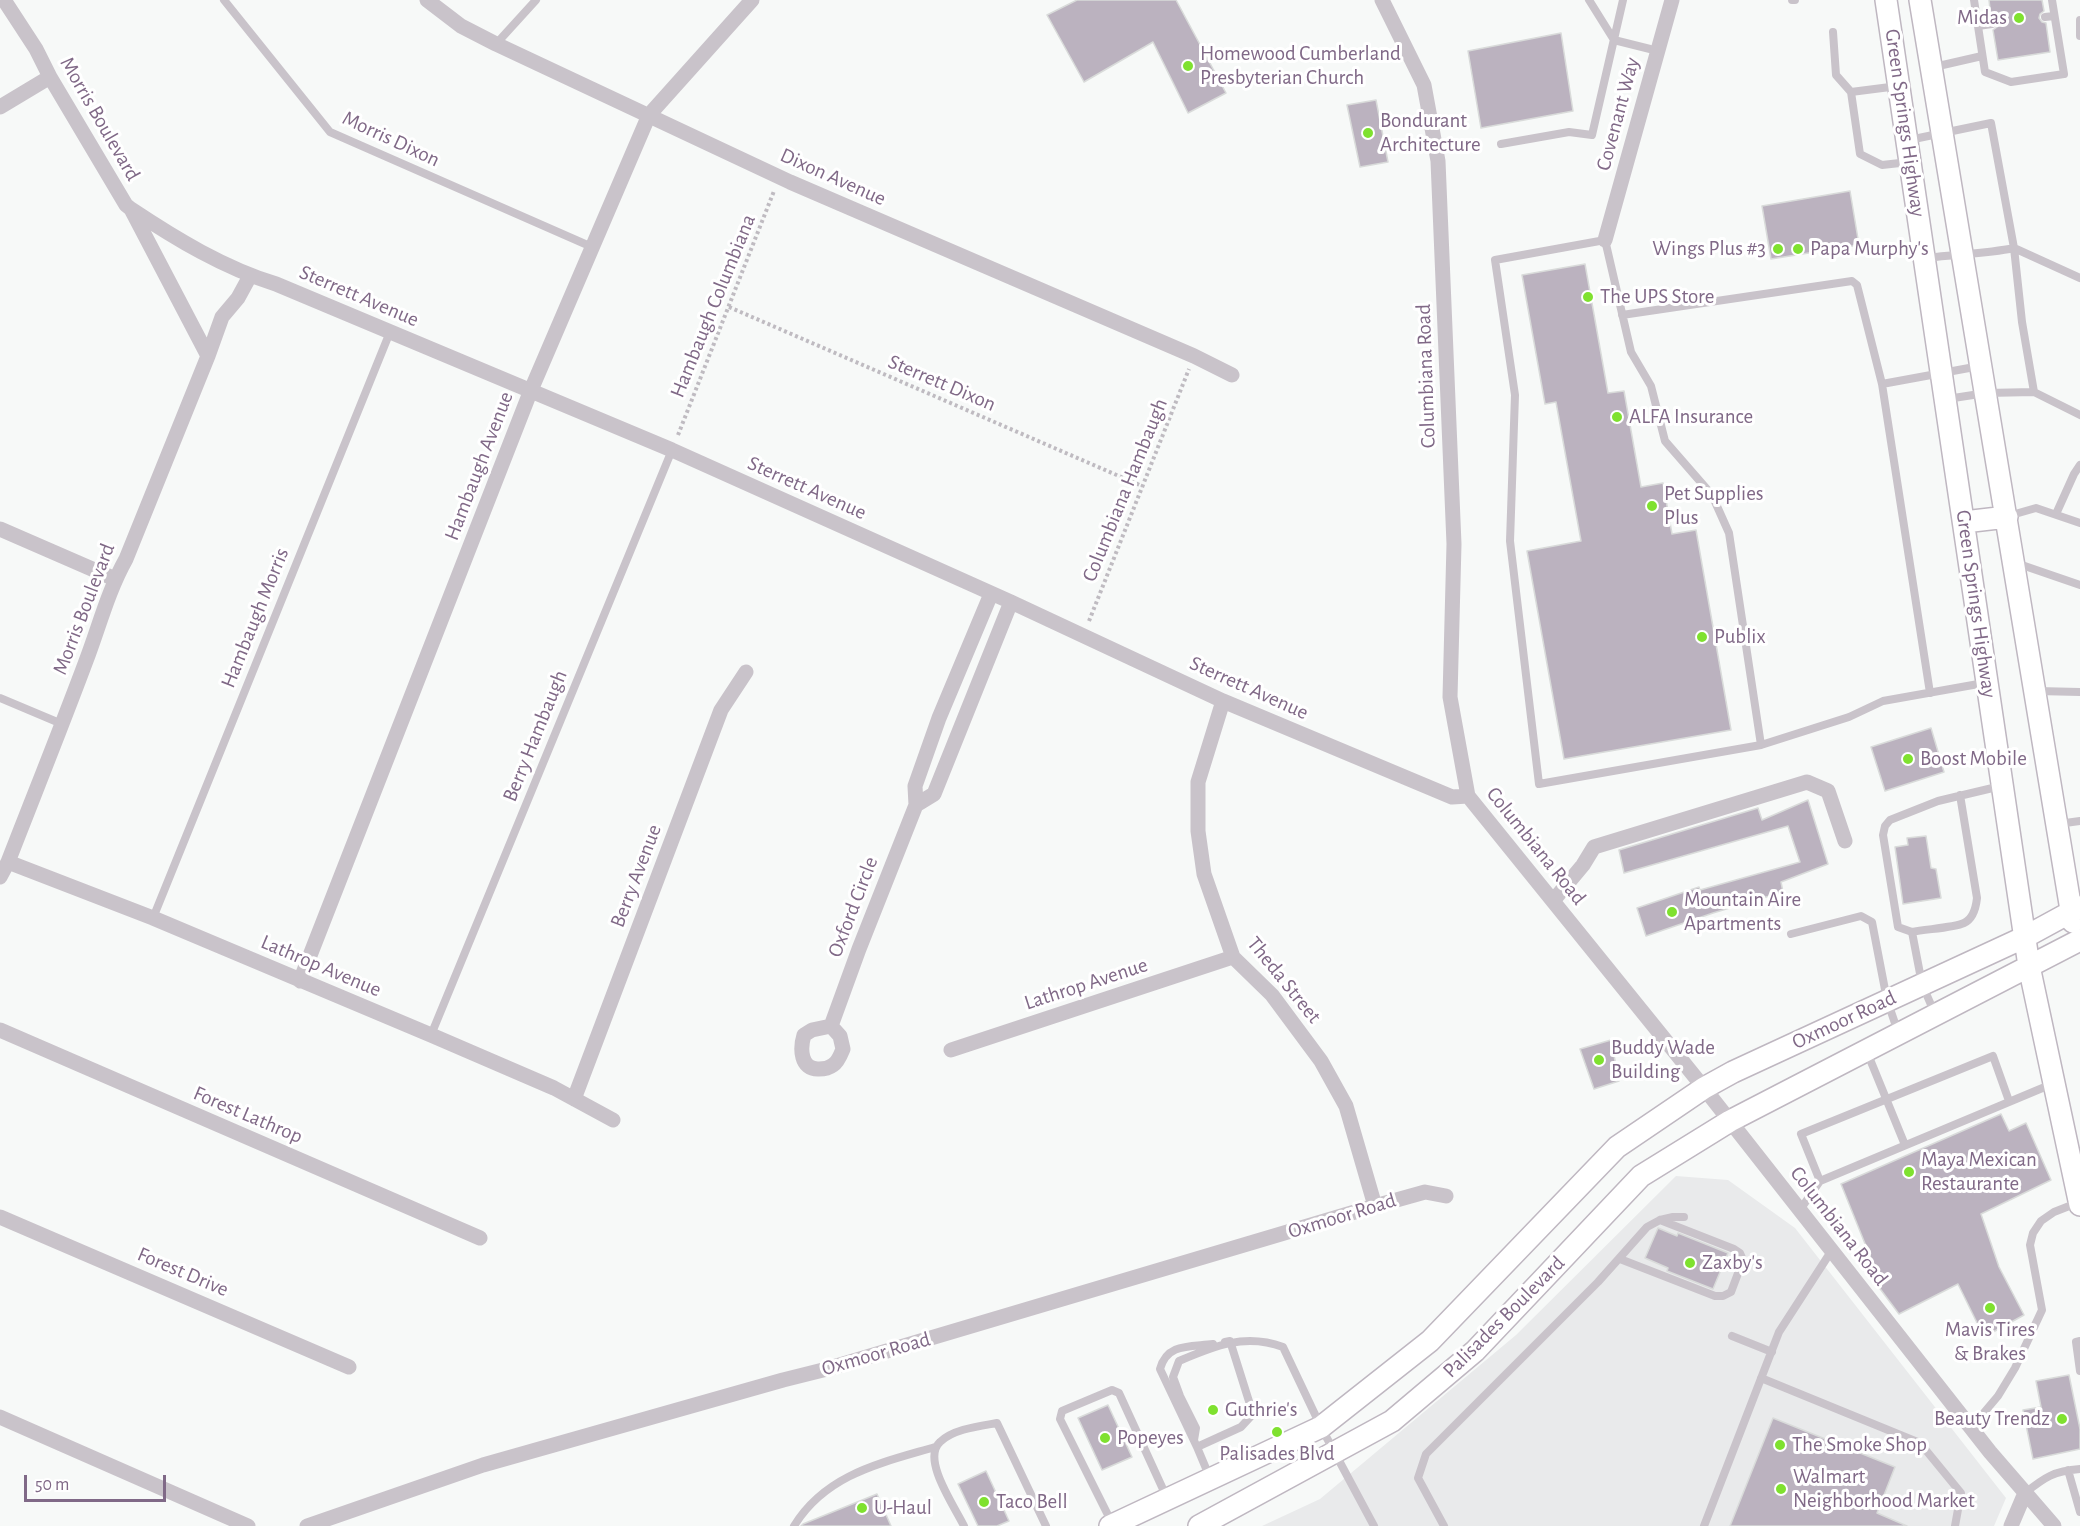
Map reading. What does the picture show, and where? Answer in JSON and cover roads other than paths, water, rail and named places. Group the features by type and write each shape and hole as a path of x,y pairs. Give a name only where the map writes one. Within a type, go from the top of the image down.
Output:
{"main road":[{"name":"Green Springs Highway","path":"1886,0 2029,966 2080,1204"},
{"name":"Green Springs Highway","path":"1920,0 2057,824 2076,909 2079,945"},
{"path":"1964,522 2007,517"},
{"name":"Oxmoor Road","path":"1617,1147 1704,1088 1732,1072 2025,937 2076,909"},
{"name":"Oxmoor Road","path":"1730,1121 2029,966 2079,945"},
{"name":"Palisades Boulevard","path":"1199,1526 1392,1421 1476,1351 1641,1176 1730,1121"},
{"name":"Palisades Boulevard","path":"1112,1525 1321,1427 1430,1341 1617,1147"}],"street":[{"name":"Morris Boulevard","path":"4,0 36,49 50,77 126,205 131,209 208,356"},
{"name":"Dixon Avenue","path":"426,0 461,27 790,182 1194,356 1232,375"},
{"name":"Hambaugh Avenue","path":"300,981 531,390 649,115 752,0"},
{"name":"Columbiana Road","path":"1382,0 1424,86 1438,161 1454,544 1450,697 1468,796 1704,1088 1971,1428 2054,1526"},
{"name":"Covenant Way","path":"1605,240 1672,0"},
{"path":"0,107 50,77"},
{"name":"Sterrett Avenue","path":"131,209 170,235 250,276 276,284 672,450 1011,602 1223,701 1452,797 1468,796"},
{"name":"Morris Boulevard","path":"0,877 62,724 115,579 126,559 222,317 238,298 250,276"},
{"path":"0,529 115,579"},
{"name":"Oxford Circle","path":"831,1026 916,805 915,786 939,718 991,594"},
{"name":"Oxford Circle","path":"916,805 934,794 1011,602"},
{"name":"Berry Avenue","path":"574,1099 721,710 746,672"},
{"name":"Theda Street","path":"1223,701 1198,782 1198,831 1204,874 1233,957 1272,995 1321,1061 1346,1106 1375,1206"},
{"path":"939,718 961,727"},
{"path":"1553,901 1583,865 1594,847 1807,782 1828,792 1845,841"},
{"name":"Lathrop Avenue","path":"8,861 153,918 431,1035 554,1088 613,1119"},
{"name":"Lathrop Avenue","path":"951,1050 1233,957"},
{"name":"Forest Lathrop","path":"0,1030 480,1238"},
{"name":"Oxmoor Road","path":"307,1526 483,1465 823,1370 1375,1206 1425,1192 1446,1196"},
{"name":"Forest Drive","path":"0,1216 349,1366"},
{"path":"0,1417 248,1526"},
{"path":"2011,1526 2025,1493"}],"lane":[{"name":"Morris Dixon","path":"224,0 330,132 592,247"},
{"path":"496,44 536,0"},
{"path":"1589,0 1614,40 1658,51"},
{"path":"1501,144 1569,132 1592,135 1623,0"},
{"path":"1974,0 1985,72 2011,82 2064,74 2052,0"},
{"path":"2045,17 2054,16"},
{"path":"2080,20 2080,36"},
{"path":"1978,26 1992,24"},
{"path":"1833,32 1836,75 1851,92 1860,154 1882,165 1910,162"},
{"path":"1931,68 1982,56"},
{"path":"1851,92 1899,86"},
{"path":"1907,140 1991,123 2014,248 2022,322 2034,392"},
{"path":"1761,745 1729,532 1712,495 1665,441 1651,386 1631,352 1605,240 1495,260 1515,395 1509,541 1539,784 1761,745 1849,717 1883,701 1988,683"},
{"path":"1925,258 1993,253 2014,248 2080,278"},
{"path":"1622,315 1852,281 1857,285 1882,384 1930,693"},
{"name":"Hambaugh Morris","path":"153,918 390,332"},
{"path":"1882,384 1981,366"},
{"path":"1945,399 1986,393 2034,392 2080,414"},
{"name":"Berry Hambaugh","path":"431,1035 672,450"},
{"path":"2056,514 2080,465"},
{"path":"2007,517 2036,508 2080,523"},
{"path":"2014,563 2080,585"},
{"path":"2036,691 2080,692"},
{"path":"0,698 62,724"},
{"path":"1960,795 1977,898 1976,907 1966,923 1912,932 1898,927 1883,835 1885,826 1890,820 1938,801 1960,795 2003,785"},
{"path":"2057,824 2080,821"},
{"path":"1791,934 1861,916 1872,922 1887,1000 1899,1033"},
{"path":"1912,932 1922,984 1936,1014"},
{"path":"1866,1050 1905,1145"},
{"path":"1820,1181 1801,1134 1993,1056 2009,1101"},
{"path":"1800,1210 1820,1181 2054,1083"},
{"path":"1971,1428 1998,1396 2015,1368 2042,1310 2030,1245 2033,1233 2041,1221 2054,1212 2080,1204"},
{"path":"1444,1526 1418,1478 1426,1454 1620,1259 1647,1227 1660,1220 1684,1217"},
{"path":"1620,1259 1716,1296 1723,1296 1731,1292 1743,1260 1740,1253 1660,1220"},
{"path":"1704,1526 1779,1332 1832,1250"},
{"path":"1732,1336 1772,1352"},
{"path":"1210,1479 1160,1369 1163,1358 1173,1349 1230,1341 1267,1341 1283,1347 1321,1427 1374,1526"},
{"path":"1195,1444 1241,1426 1253,1414 1230,1341"},
{"path":"1195,1444 1196,1428 1173,1377 1179,1361 1230,1341"},
{"path":"2080,1341 2076,1342 2080,1371"},
{"path":"1761,1377 1920,1443 1961,1493 1955,1526"},
{"path":"1112,1525 1060,1419 1062,1411 1112,1390 1119,1393 1167,1500"},
{"path":"964,1526 938,1474 933,1456 935,1447 949,1436 997,1423 1046,1526"},
{"path":"794,1526 812,1502 837,1483 867,1468 935,1447"},
{"path":"2025,1493 2046,1477 2059,1471 2080,1469"},
{"path":"2068,1470 2080,1512"}],"place":[{"name":"Midas","path":"2019,18"},
{"name":"Homewood Cumberland Presbyterian Church","path":"1188,66"},
{"name":"Bondurant Architecture","path":"1368,133"},
{"name":"Wings Plus #3","path":"1778,249"},
{"name":"Papa Murphy's","path":"1798,249"},
{"name":"The UPS Store","path":"1588,297"},
{"name":"ALFA Insurance","path":"1617,417"},
{"name":"Pet Supplies Plus","path":"1652,506"},
{"name":"Publix","path":"1702,637"},
{"name":"Boost Mobile","path":"1908,759"},
{"name":"Mountain Aire Apartments","path":"1672,912"},
{"name":"Buddy Wade Building","path":"1599,1060"},
{"name":"Maya Mexican Restaurante","path":"1909,1172"},
{"name":"Zaxby's","path":"1690,1263"},
{"name":"Mavis Tires & Brakes","path":"1990,1308"},
{"name":"Guthrie's","path":"1213,1410"},
{"name":"Beauty Trendz","path":"2062,1419"},
{"name":"Palisades Blvd","path":"1277,1432"},
{"name":"Popeyes","path":"1105,1438"},
{"name":"The Smoke Shop","path":"1780,1445"},
{"name":"Walmart Neighborhood Market","path":"1781,1489"},
{"name":"Taco Bell","path":"984,1502"},
{"name":"U-Haul","path":"862,1508"}]}
